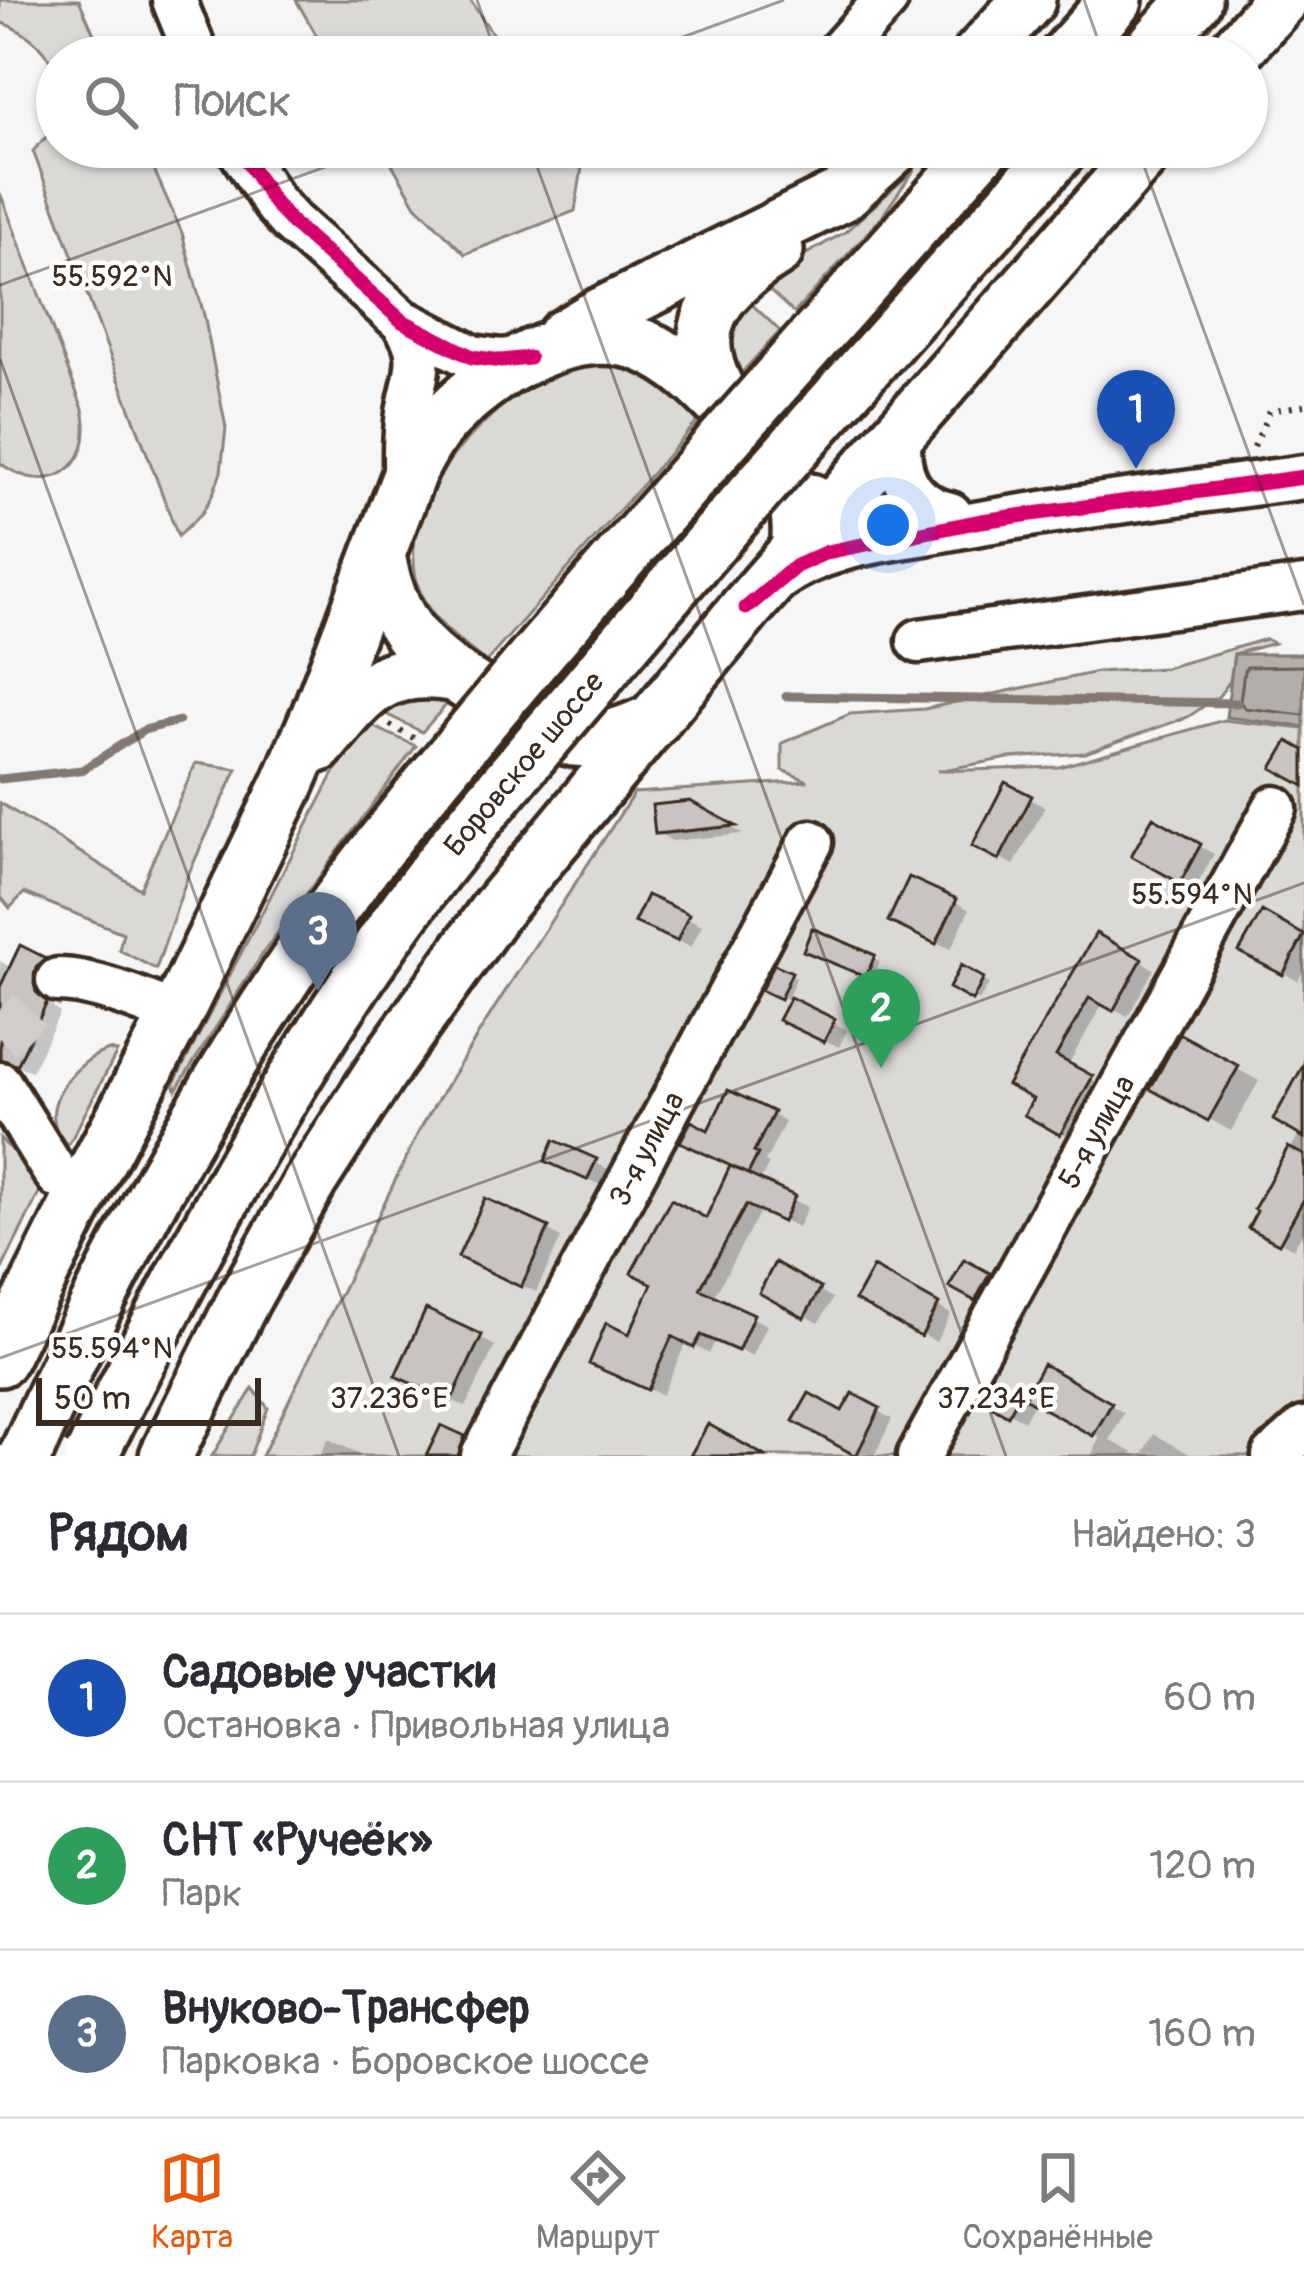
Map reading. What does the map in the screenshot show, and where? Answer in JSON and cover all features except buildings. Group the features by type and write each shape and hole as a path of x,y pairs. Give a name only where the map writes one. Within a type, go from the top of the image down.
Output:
{"main road":[{"path":"1084,36 1116,0"},
{"path":"1163,36 1195,0"},
{"path":"1249,36 1281,0"},
{"path":"732,415 704,354 710,315 735,279 823,221 873,168"},
{"name":"Боровское шоссе","path":"25,1456 107,1283 164,1177 247,1038 331,912 444,765 656,515 965,168"},
{"name":"Боровское шоссе","path":"92,1456 247,1155 328,1022 401,916 686,569 1044,168"},
{"path":"166,1456 283,1228 388,1061 509,894 797,548 1131,168"},
{"path":"0,1360 291,778 406,481 431,435 488,383 597,316 855,186"},
{"path":"534,356 583,339 634,342 668,357 774,457 800,515 797,548"},
{"path":"379,555 398,616 417,644 452,675 539,727 566,738 592,740 656,718"},
{"path":"291,778 371,688 409,673 452,675"}],"street":[{"path":"174,0 189,36"},
{"path":"854,36 886,0"},
{"path":"252,168 292,223 402,321 472,357 500,361 534,356"},
{"path":"402,321 416,343 419,362 407,420 406,481"},
{"path":"901,428 901,462 916,500 935,511 980,521"},
{"path":"774,457 831,510 980,521"},
{"path":"746,608 796,566 827,552 980,521 1304,477"},
{"path":"919,641 1304,588"},
{"name":"5-я улица","path":"919,1456 1275,808"},
{"name":"3-я улица","path":"483,1456 811,842"},
{"path":"58,980 147,1001 176,1015"},
{"path":"0,1084 59,1177 85,1189"},
{"path":"1274,1456 1304,1429"}],"path":[{"path":"1253,451 1269,411 1304,405"}],"shaded area":[{"path":"0,0 79,0 95,36 36,36 36,43 0,22"},
{"path":"296,0 470,0 494,36 317,36"},
{"path":"39,168 153,168 182,233 226,428 213,494 202,513 178,536"},
{"path":"394,168 582,168 575,211 465,254 416,205"},
{"path":"915,169 880,219 794,313 761,283 845,232"},
{"path":"0,193 83,409 82,448 75,462 51,478 18,473 0,463"},
{"path":"740,293 780,331 735,380 717,327"},
{"path":"593,364 653,378 698,421 486,662 442,625 422,596 414,551 421,505 455,453 508,402 540,379"},
{"path":"1266,639 1274,643 1234,654 1230,681 1219,696 1188,717 1085,753 1009,758 937,771 1059,767 1224,720 1304,729 1304,1456 262,1456 420,1129 634,793 808,781 782,770 782,743 850,714 924,709 1097,672 1165,668"},
{"path":"437,697 446,705 422,732 370,706 378,699"},
{"path":"361,721 416,746 265,950 176,1090 174,1083"},
{"path":"196,763 237,769 188,875 156,969 119,950 123,933 24,893 10,908 0,896 0,803 140,889"},
{"path":"109,1050 117,1052 69,1144 61,1142 54,1119 58,1095 76,1071"},
{"path":"0,1138 37,1178 41,1189 0,1273"},
{"path":"253,1388 268,1408 250,1456 212,1456"}],"water":[{"path":"1234,654 1304,654 1304,727 1226,717"}],"waterway":[{"path":"786,696 1237,703"},
{"path":"0,779 82,770 144,730 179,721"}],"tunnel":[{"path":"0,1039 58,980"}],"cycle path":[{"path":"252,168 292,223 402,321 472,357 529,358"},
{"path":"746,608 796,566 827,552 981,521 1304,477"}],"place":[{"name":"Садовые участки","path":"1136,469"},
{"name":"Внуково-Трансфер","path":"318,991"},
{"name":"СНТ «Ручеёк»","path":"881,1068"}]}
